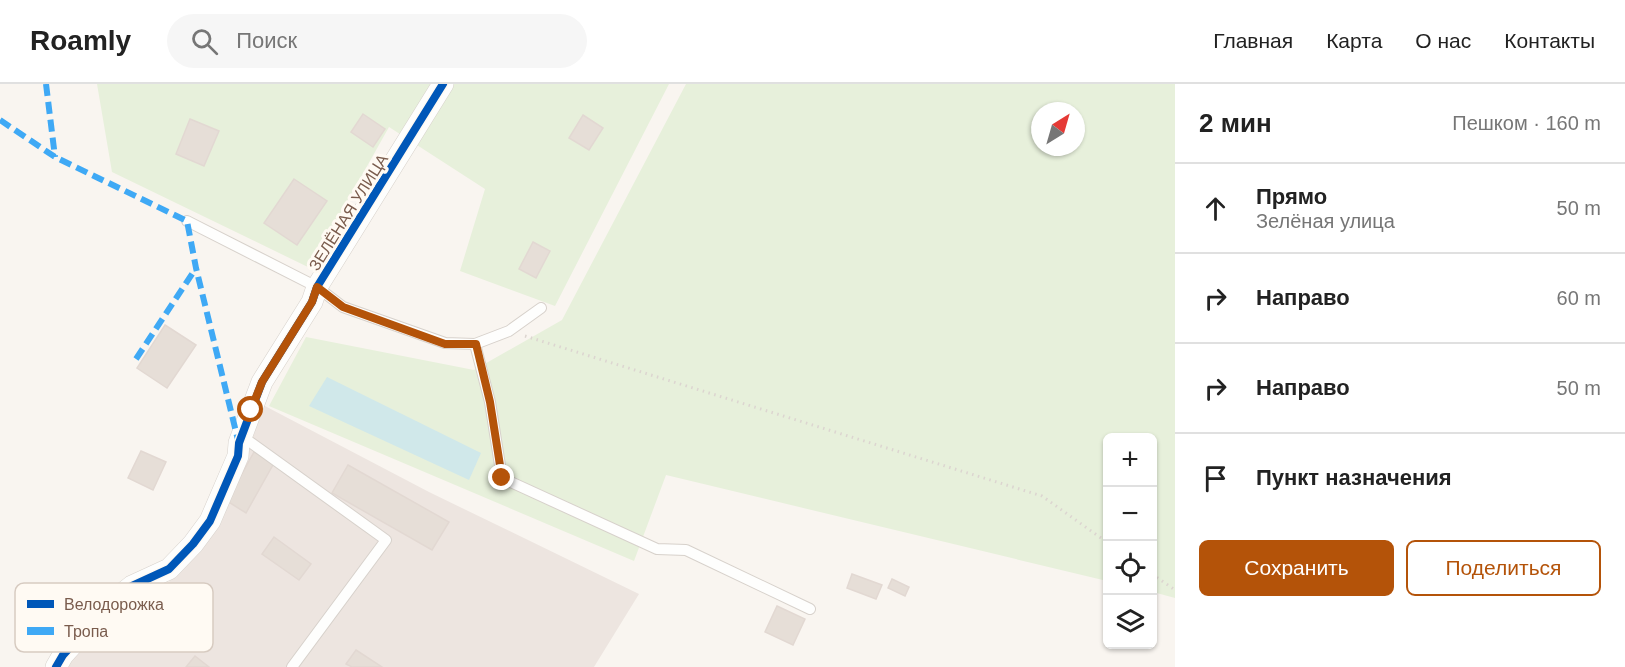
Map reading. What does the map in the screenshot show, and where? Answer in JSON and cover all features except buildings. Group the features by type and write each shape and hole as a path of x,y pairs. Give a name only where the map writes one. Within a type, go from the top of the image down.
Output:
{"street":[{"name":"ЗЕЛЁНАЯ УЛИЦА","path":"139,583 169,569 193,544 210,521 238,456 239,443 262,382 312,302 317,287 443,84"},
{"name":"ЗЕЛЁНАЯ УЛИЦА","path":"56,667 66,652"}],"lane":[{"path":"188,221 317,287 343,307 445,344 476,344 509,332 541,308"},
{"path":"476,344 490,402 502,478 657,549 686,550 810,609"},
{"path":"239,443 250,442 386,540 292,667"}],"path":[{"path":"509,332 1042,496 1104,541"},
{"path":"1157,577 1175,590"}],"shaded area":[{"path":"263,405 429,492 639,594 594,667 68,667 76,652 213,652 213,583 168,583 203,547"}],"green space":[{"path":"97,84 669,84 555,306 460,271 485,189 389,127 310,268 112,172"},
{"path":"686,84 1175,84 1175,598 1157,593 1157,433 1103,433 1103,580 666,475 634,561 269,406 306,337 474,370 562,320"}],"water":[{"path":"327,377 481,453 469,480 309,406"}],"marked path":[{"path":"46,84 55,157"},
{"path":"0,120 55,157 187,221 196,268 238,440"},
{"path":"136,359 196,268"}],"cycle path":[{"path":"139,583 169,569 193,544 210,521 238,456 239,443 262,382 312,302 317,287 443,84"},
{"path":"56,667 66,652"}],"route":[{"path":"251,410 262,382 312,302 317,287 343,307 445,344 476,344 490,402 502,478"}]}
